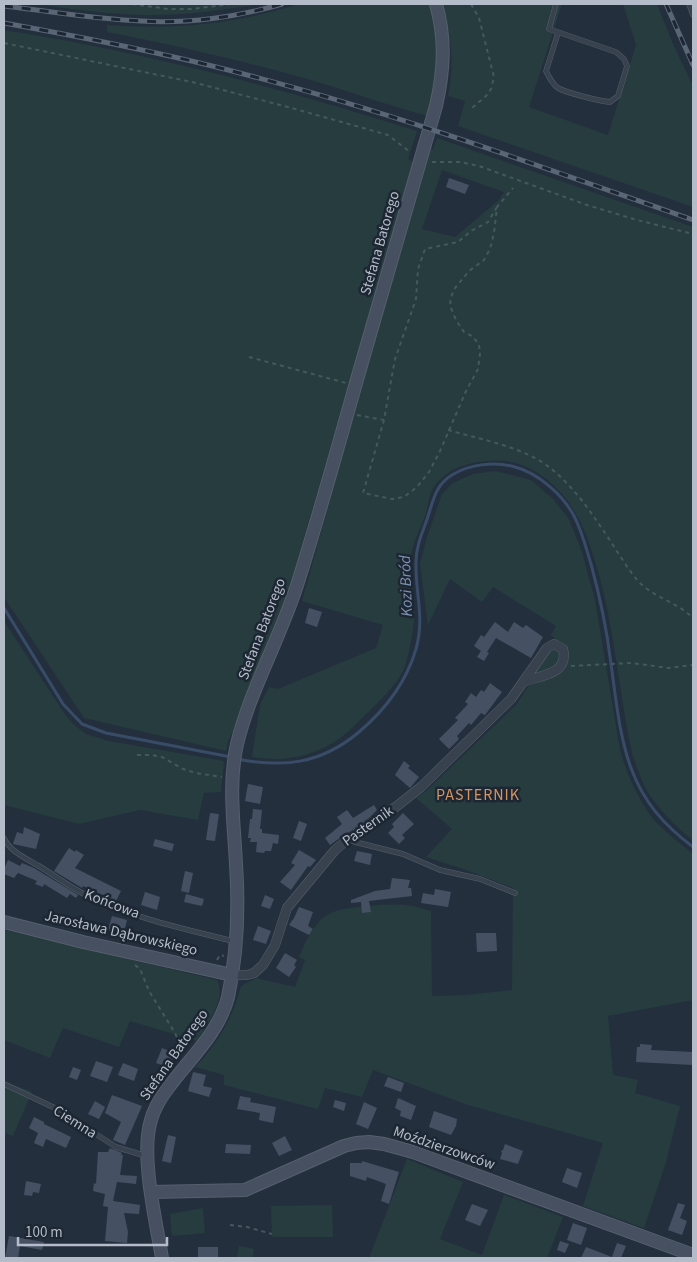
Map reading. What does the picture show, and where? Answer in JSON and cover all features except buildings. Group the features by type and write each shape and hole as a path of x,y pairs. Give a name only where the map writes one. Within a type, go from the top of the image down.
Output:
{"street":[{"name":"Stefana Batorego","path":"162,1258 148,1156 152,1116 168,1088 188,1065 224,1011 232,975 235,941 237,884 231,798 232,776 237,746 249,705 294,596 436,106 444,65 442,29 436,4"},
{"name":"Pasternik","path":"232,975 254,973 263,965 275,945 287,908 335,850 349,838 422,787 511,699 547,648 554,644 563,649 565,658 562,666"},
{"path":"523,682 554,671 562,666"},
{"name":"Jarosława Dąbrowskiego","path":"4,922 232,975"},
{"name":"Moździerzowców","path":"152,1192 245,1190 344,1146 369,1142 413,1152 693,1255"}],"lane":[{"path":"556,4 549,29 616,52 624,58 627,66 618,96 610,102 602,102 558,88 550,80 546,71 558,33"},
{"path":"689,4 693,15"},
{"name":"Końcowa","path":"4,838 6,844 17,853 84,894 123,910 170,925 235,941"},
{"path":"349,838 355,842 403,854 440,870 480,879 515,893"},
{"name":"Ciemna","path":"4,1084 57,1110 116,1147 148,1156"}],"path":[{"path":"132,4 168,9 191,9 231,4"},
{"path":"471,4 479,18 494,77 491,89 472,108"},
{"path":"4,43 192,82 342,122 388,135 420,160 460,162 479,166 587,205 693,234"},
{"path":"497,207 490,249 484,260 469,271 455,288 450,299 451,308 456,320 464,332 472,336 479,344 478,369 429,472 417,487 404,497 392,499 363,493 384,420 395,359 416,299 418,269 425,249 458,242 471,230 488,222 497,207 513,188"},
{"path":"249,357 355,386"},
{"path":"348,413 384,420"},
{"path":"448,430 516,451 541,462 557,474 595,518 638,581 651,592 680,607 693,618"},
{"path":"562,666 631,663 669,668 693,665"},
{"path":"137,755 152,755 162,758 196,773 232,776"},
{"path":"124,951 125,960 140,969 148,991 175,1033 188,1065"},
{"path":"230,1225 247,1227 272,1234"}],"green space":[{"path":"35,4 261,4 202,12 158,15 102,12"},
{"path":"299,4 430,4 438,46 436,79 428,116 280,71 107,32 107,25 157,27 204,24 228,21"},
{"path":"442,4 562,4 529,107 608,135 636,45 623,4 657,4 693,86 693,207 458,126 465,101 448,96 452,60 448,28"},
{"path":"4,30 160,60 315,100 417,131 408,159 414,162 288,592 273,634 228,741 226,751 84,718 4,597"},
{"path":"437,138 693,227 693,840 673,822 651,797 646,790 636,765 632,753 604,594 594,557 581,522 564,496 556,488 537,473 515,463 490,461 464,466 451,471 432,490 412,551 410,564 414,618 409,651 403,671 388,692 344,735 321,749 308,754 280,759 252,757 260,705 269,687 278,689 376,648 383,625 302,601 428,148 433,149","holes":["442,170 504,192 499,200 455,237 422,229"]},
{"path":"495,471 531,480 553,499 569,519 582,552 595,600 620,750 626,769 651,816 693,854 693,1000 608,1016 613,1075 638,1080 635,1093 680,1106 666,1162 644,1228 583,1206 603,1143 468,1105 373,1070 362,1097 325,1088 318,1109 224,1085 224,1075 195,1067 224,1030 241,986 256,978 295,987 305,960 299,957 308,938 326,916 345,909 398,905 431,911 432,996 466,995 512,990 513,888 426,857 452,829 416,798 425,792 517,704 528,686 555,676 565,669 569,658 566,648 551,635 556,626 493,587 482,602 450,579 428,625 420,564 442,494 453,483 473,474"},
{"path":"4,621 64,713 73,724 86,734 109,741 224,761 221,792 204,793 198,820 140,810 79,824 4,805"},
{"path":"554,649 562,653 557,667 534,674 550,651"},
{"path":"4,930 217,980 220,995 218,1003 197,1041 130,1021 119,1047 63,1028 50,1058 4,1040"},
{"path":"4,1081 32,1092 13,1136 4,1133"},
{"path":"407,1159 463,1182 440,1239 482,1255 504,1195 563,1217 547,1258 369,1258"},
{"path":"332,1205 333,1237 272,1237 271,1206"},
{"path":"203,1208 205,1233 172,1236 170,1214"},
{"path":"239,1246 254,1249 253,1258 237,1258"}],"waterway":[{"name":"Kozi Bród","path":"237,759 254,762 286,763 316,757 345,743 377,715 394,695 407,673 416,649 420,626 416,555 437,491 443,482 452,475 467,468 491,464 507,465 524,470 549,486 563,500 577,522 591,564 600,601 616,704 631,768 642,792 656,812 664,822 693,847"},
{"name":"Kozi Bród","path":"4,608 63,704 82,724 106,733 231,757"}],"railway":[{"path":"4,6 107,19 158,22 194,20 248,13 282,4"},
{"path":"666,4 693,65"},
{"path":"4,23 159,54 307,91 418,125 693,220"}],"district":[{"name":"PASTERNIK","path":"478,795"}]}
